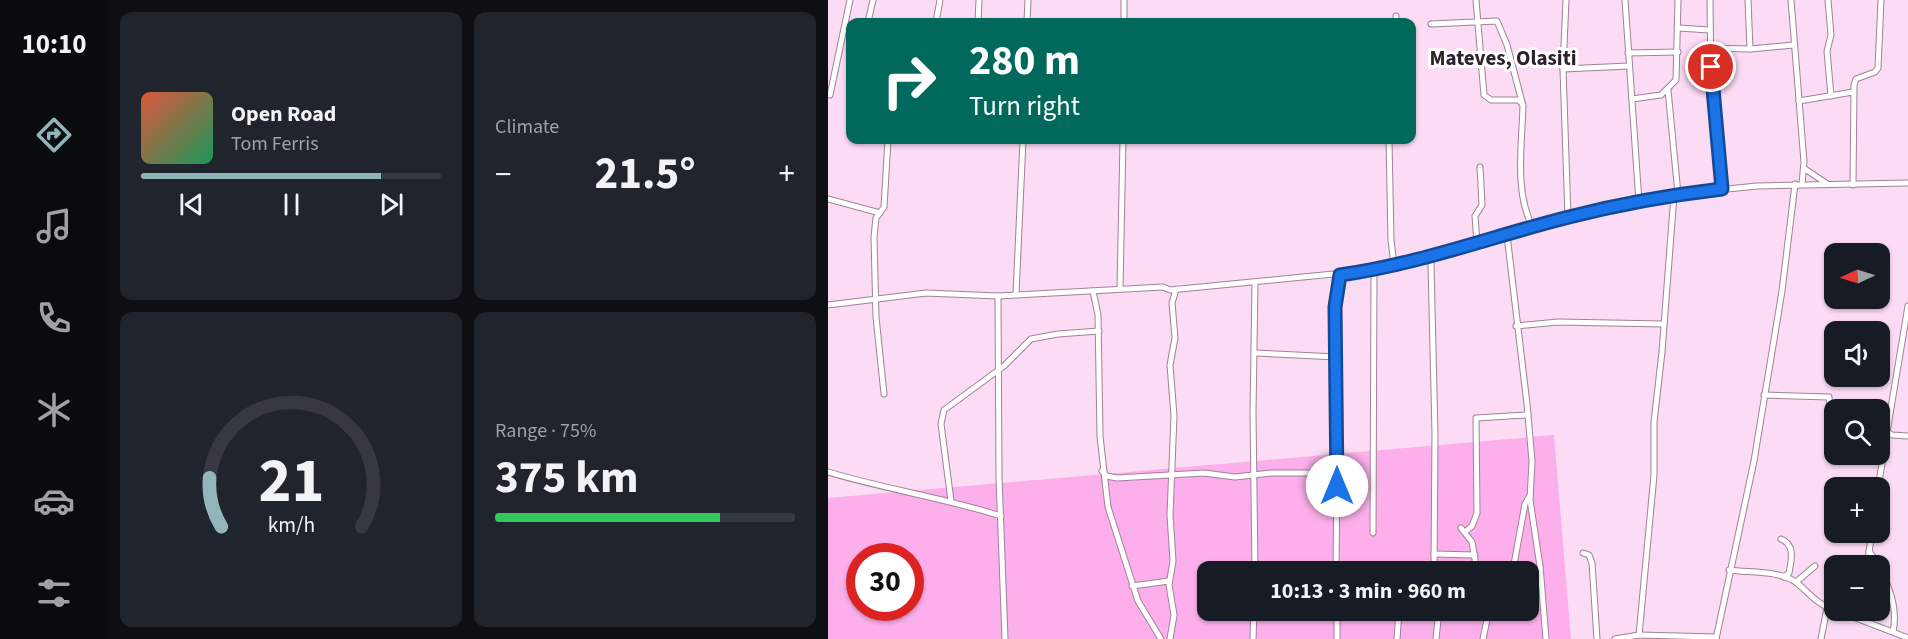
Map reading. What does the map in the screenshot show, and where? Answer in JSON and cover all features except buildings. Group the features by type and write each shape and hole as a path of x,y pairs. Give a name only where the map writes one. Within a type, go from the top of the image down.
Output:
{"street":[{"path":"846,18 850,0"},
{"path":"869,18 873,0"},
{"path":"937,18 940,0"},
{"path":"978,18 980,0"},
{"path":"1027,18 1028,0"},
{"path":"1124,0 1124,18"},
{"path":"1476,0 1484,95 1491,100 1515,99 1522,102"},
{"path":"1566,0 1563,69 1568,217"},
{"path":"1625,0 1639,202"},
{"path":"1632,99 1653,97 1668,90 1676,80 1678,0"},
{"path":"1710,0 1709,30 1713,105 1722,189"},
{"path":"1748,0 1750,49"},
{"path":"1615,639 1640,635 1716,638 1754,461 1798,184 1804,169 1791,0"},
{"path":"1828,0 1831,29 1827,51 1831,96"},
{"path":"1853,184 1853,92 1856,79 1875,72 1878,68 1881,0"},
{"path":"830,95 846,19"},
{"path":"1431,24 1498,22 1522,102 1522,200 1524,211 1533,228"},
{"path":"1679,28 1709,30"},
{"path":"1710,48 1750,49 1793,45"},
{"path":"1628,53 1678,52"},
{"path":"1563,69 1629,66"},
{"path":"1640,635 1654,475 1654,422 1676,195 1668,90"},
{"path":"1799,102 1853,92"},
{"path":"884,394 875,298 875,224 884,207 888,144"},
{"path":"1016,294 1023,144"},
{"path":"1120,289 1123,144"},
{"path":"1389,144 1391,240 1394,265"},
{"path":"1477,243 1475,216 1482,205 1480,166"},
{"path":"1804,169 1827,184"},
{"path":"828,305 926,293 998,296 1163,287 1176,289 1340,275 1374,270 1427,257 1568,217 1676,195 1722,189 1798,184 1908,183"},
{"path":"828,199 880,213"},
{"path":"1507,236 1528,415 1532,461 1530,495 1546,639"},
{"path":"1427,257 1431,264 1434,326 1434,561"},
{"path":"1373,533 1374,270"},
{"path":"1336,561 1335,307 1340,275"},
{"path":"1255,561 1253,412 1256,283"},
{"path":"1170,639 1174,615 1169,581 1173,561 1170,515 1174,416 1170,365 1175,334 1172,303 1176,289"},
{"path":"1093,291 1099,331 1102,471 1111,524 1139,604 1161,639"},
{"path":"998,296 1005,639"},
{"path":"1890,416 1908,306"},
{"path":"1516,326 1558,322 1664,324"},
{"path":"951,501 942,414 999,370 1031,339 1058,334 1099,331"},
{"path":"1256,353 1337,357"},
{"path":"1764,395 1829,397 1829,399"},
{"path":"1476,561 1472,542 1463,530 1472,526 1477,513 1476,418 1528,415"},
{"path":"1890,434 1908,436"},
{"path":"1102,471 1111,477 1204,473 1227,477 1337,473"},
{"path":"828,472 911,495 951,501 1001,516"},
{"path":"1516,561 1525,504 1530,495"},
{"path":"1781,539 1788,542 1791,547 1787,577"},
{"path":"1868,555 1870,543"},
{"path":"1869,551 1874,555"},
{"path":"1583,553 1589,555 1592,563 1597,639"},
{"path":"1434,554 1475,555"},
{"path":"1796,582 1815,566"},
{"path":"1729,570 1787,577 1824,606"},
{"path":"1132,586 1169,581"},
{"path":"1890,593 1896,619 1893,632"},
{"path":"1253,639 1254,621"},
{"path":"1337,621 1337,639"},
{"path":"1397,639 1399,621"},
{"path":"1436,639 1438,621"},
{"path":"1483,639 1487,621"},
{"path":"1821,639 1824,621"},
{"path":"1867,621 1908,638"}],"shaded area":[{"path":"1554,435 1571,639 828,639 828,498"}],"district":[{"name":"Mateves, Olasiti","path":"1503,58"}],"route":[{"path":"1337,486 1338,375 1335,307 1340,275 1374,270 1445,253 1568,217 1656,198 1722,189 1717,158 1711,67"}]}
